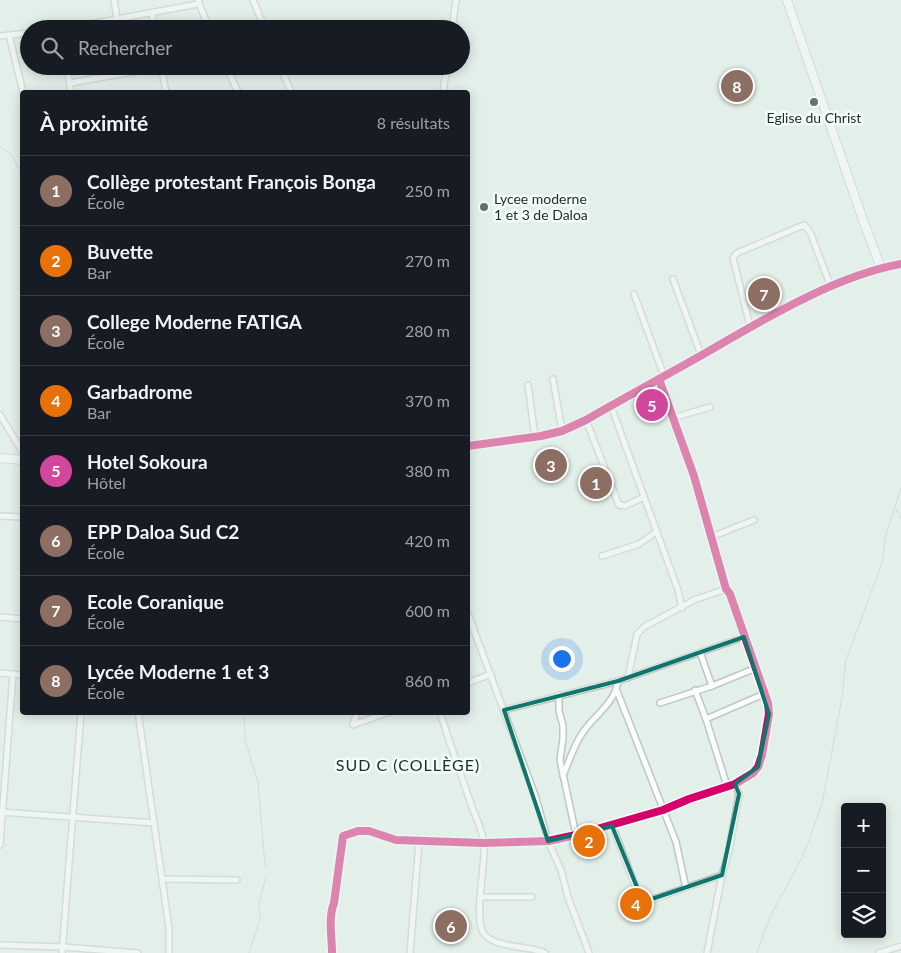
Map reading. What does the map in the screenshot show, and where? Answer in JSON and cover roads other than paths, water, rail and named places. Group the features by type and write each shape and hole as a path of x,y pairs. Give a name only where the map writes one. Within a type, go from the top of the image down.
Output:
{"street":[{"path":"114,0 117,19"},
{"path":"253,0 261,20"},
{"path":"453,20 456,0"},
{"path":"787,0 881,268"},
{"path":"112,20 198,2 205,20"},
{"path":"152,13 153,20"},
{"path":"0,36 20,34"},
{"path":"9,35 23,90"},
{"path":"69,75 71,90"},
{"path":"70,83 113,75"},
{"path":"163,75 166,90"},
{"path":"230,75 237,90"},
{"path":"284,75 290,90"},
{"path":"443,90 446,75"},
{"path":"750,326 733,258 737,253 804,225 808,228 830,287"},
{"path":"470,446 535,437 562,431 586,420 750,326 830,287 881,268 901,264"},
{"path":"673,279 701,355"},
{"path":"332,953 330,913 334,904 342,836 365,831 396,840 484,843 548,841 663,810 689,799 735,784 749,777 756,770 760,761 769,712 768,703 730,594 726,589 694,476 673,418 662,377 634,294"},
{"path":"553,379 562,431"},
{"path":"528,385 535,437"},
{"path":"611,406 678,590 682,608"},
{"path":"673,418 710,407"},
{"path":"0,415 20,448"},
{"path":"586,420 619,505 625,506 644,497"},
{"path":"0,458 20,460"},
{"path":"0,516 20,517"},
{"path":"711,536 754,520"},
{"path":"602,556 639,544 656,532"},
{"path":"628,678 638,634 649,624 694,600 726,589"},
{"path":"0,617 20,619"},
{"path":"470,619 536,798 548,841 561,870 568,897 589,953"},
{"path":"504,710 628,678 744,637"},
{"path":"700,652 712,686"},
{"path":"660,703 712,686 756,668"},
{"path":"0,673 20,675"},
{"path":"0,845 1,812 13,674"},
{"path":"470,682 491,674"},
{"path":"563,776 582,734 591,721 606,707 617,691 618,681"},
{"path":"695,690 727,786"},
{"path":"617,691 624,705 638,746 644,756 679,852 686,888"},
{"path":"706,719 764,694"},
{"path":"559,696 559,711 563,732 560,760 576,835"},
{"path":"62,950 81,715"},
{"path":"138,715 169,928 169,953"},
{"path":"356,715 353,725 381,715"},
{"path":"441,715 484,843 480,927 491,940 533,948 545,953"},
{"path":"707,953 722,875 729,851 738,794 735,784"},
{"path":"1,812 154,823"},
{"path":"612,825 641,901 652,900 722,875"},
{"path":"410,953 419,841"},
{"path":"162,879 237,880"},
{"path":"480,897 532,897"},
{"path":"0,945 138,953"},
{"path":"879,953 901,946"}],"waterway":[{"path":"0,147 10,153 20,170"},
{"path":"757,953 770,917 803,856 822,804 842,698 846,660 882,563 886,535 901,488"},
{"path":"895,508 901,518"},
{"path":"244,715 245,740 258,782 265,866"},
{"path":"249,953 260,918 259,902 266,878"}],"place":[{"name":"Lycée Moderne 1 et 3","path":"737,86"},
{"name":"Eglise du Christ","path":"814,102"},
{"name":"Lycee moderne 1 et 3 de Daloa","path":"484,207"},
{"name":"Ecole Coranique","path":"764,294"},
{"name":"Hotel Sokoura","path":"652,405"},
{"name":"College Moderne FATIGA","path":"551,465"},
{"name":"Collège protestant François Bonga","path":"596,483"},
{"name":"Buvette","path":"589,841"},
{"name":"Garbadrome","path":"636,904"},
{"name":"EPP Daloa Sud C2","path":"451,926"}],"district":[{"name":"SUD C (COLLÈGE)","path":"408,765"}]}
